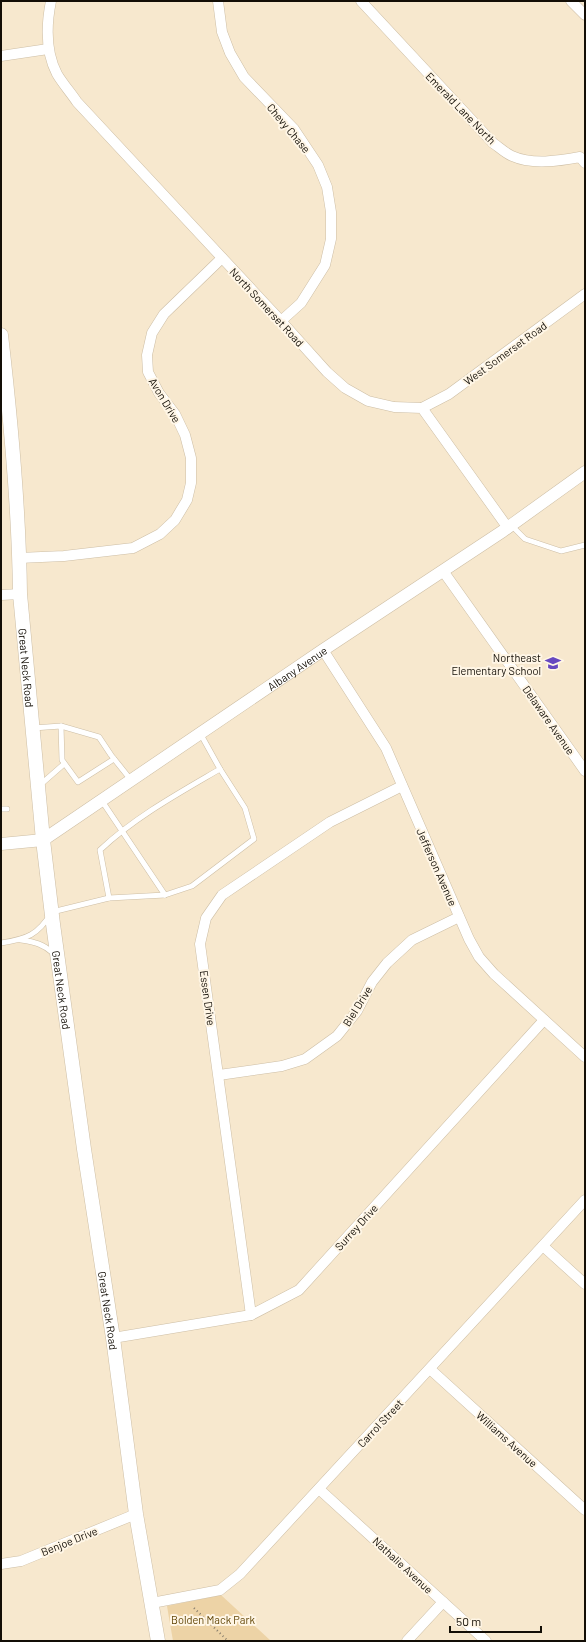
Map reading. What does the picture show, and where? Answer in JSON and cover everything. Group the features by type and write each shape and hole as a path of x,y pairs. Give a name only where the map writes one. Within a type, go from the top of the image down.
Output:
{"main road":[{"name":"Great Neck Road","path":"1,335 9,402 20,594 43,840 83,1141 113,1338 136,1514 158,1641"}],"street":[{"name":"North Somerset Road","path":"51,1 48,15 48,49 57,74 77,102 327,372 345,388 368,401 394,407 422,408"},
{"name":"Chevy Chase","path":"218,1 222,32 230,53 244,77 303,141 318,165 327,187 331,212 331,239 325,265 301,302 281,321"},
{"name":"Emerald Lane North","path":"361,1 493,143 512,156 532,160 583,158"},
{"path":"571,1 585,16"},
{"path":"1,56 48,49"},
{"name":"Avon Drive","path":"19,558 64,556 133,548 160,534 176,520 187,500 191,483 191,458 185,435 175,414 159,393 148,372 147,355 152,333 164,314 222,258"},
{"name":"West Somerset Road","path":"422,408 449,394 585,294"},
{"path":"422,408 510,526"},
{"name":"Albany Avenue","path":"1,844 43,840 323,650 510,526 585,472"},
{"name":"Delaware Avenue","path":"443,571 585,771"},
{"path":"1,596 20,594"},
{"name":"Jefferson Avenue","path":"323,650 386,748 459,917 479,958 494,974 585,1057"},
{"name":"Essen Drive","path":"251,1315 200,944 206,918 222,895 243,880 330,822 402,786"},
{"name":"Biel Drive","path":"219,1075 282,1066 305,1058 337,1036 357,1011 372,982 387,963 412,940 459,917"},
{"name":"Surrey Drive","path":"113,1338 251,1315 299,1290 544,1020"},
{"name":"Carrol Street","path":"152,1603 220,1590 240,1574 585,1200"},
{"path":"543,1246 585,1284"},
{"name":"Williams Avenue","path":"430,1368 585,1510"},
{"name":"Nathalie Avenue","path":"319,1489 486,1641"},
{"name":"Benjoe Drive","path":"1,1564 21,1561 136,1514"},
{"path":"407,1641 443,1602"}],"lane":[{"path":"510,526 525,539 561,551 585,545"},
{"path":"61,726 62,760 78,782 114,759"},
{"path":"32,728 61,726 100,737 114,759 131,780"},
{"path":"1,943 18,940 35,933 45,923 52,912 109,898 166,895 192,886 254,839 245,808 220,769 200,733"},
{"path":"38,787 64,764"},
{"path":"109,898 100,850 122,831 177,794 220,769"},
{"path":"101,800 166,895"},
{"path":"1,809 7,809"},
{"path":"18,940 42,944 58,957"}],"path":[{"path":"194,1608 228,1641"}],"green space":[{"name":"Bolden Mack Park","path":"221,1595 271,1641 173,1641 167,1606"}],"place":[{"name":"Northeast Elementary School","path":"553,663"}]}
